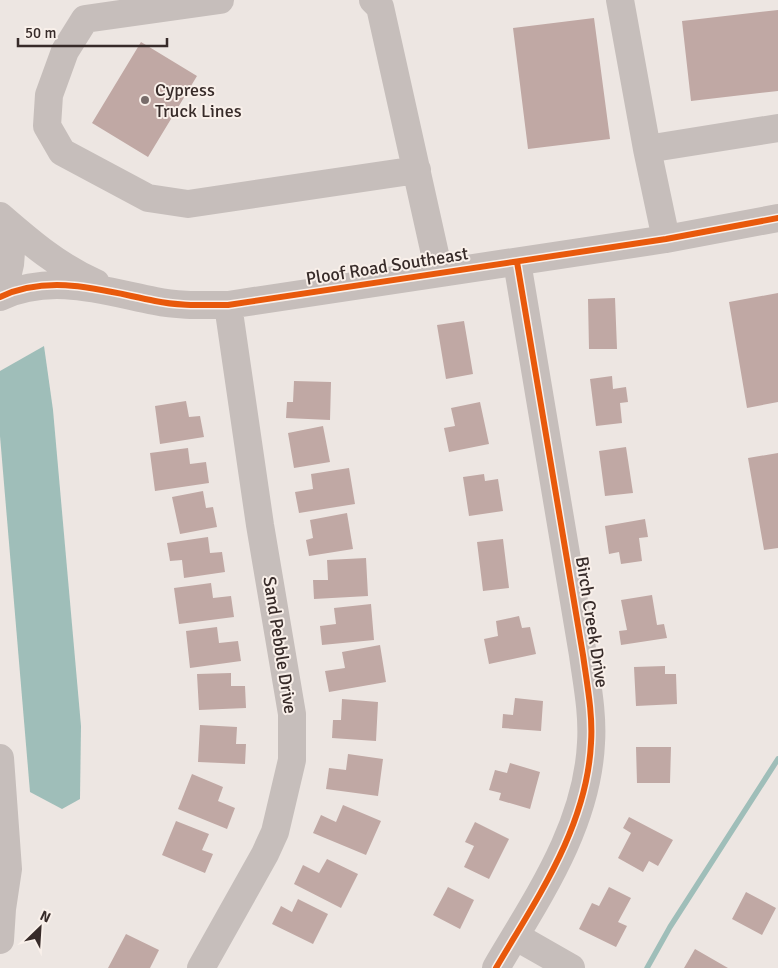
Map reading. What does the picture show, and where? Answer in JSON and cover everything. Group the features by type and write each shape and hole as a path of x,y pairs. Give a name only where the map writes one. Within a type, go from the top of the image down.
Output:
{"street":[{"path":"220,0 85,19 65,51 49,95 47,126 62,152 148,198 188,204 417,170"},
{"path":"373,0 380,7 439,272"},
{"path":"620,0 647,149 666,239"},
{"path":"647,149 778,128"},
{"path":"0,216 10,237 11,260 5,282 0,289"},
{"name":"Ploof Road Southeast","path":"0,216 34,246 75,274 113,291"},
{"name":"Ploof Road Southeast","path":"0,297 30,288 71,284 156,301 188,305 228,305 666,239 778,218"},
{"name":"Birch Creek Drive","path":"496,968 569,838 582,801 592,742 590,702 583,656 517,262"},
{"name":"Sand Pebble Drive","path":"201,968 266,854 275,832 288,784 293,737 292,714 260,525 228,305"},
{"path":"0,758 8,869 1,906 0,940"},
{"path":"515,936 571,968"}],"water":[{"path":"44,346 53,410 81,726 80,799 62,809 30,792 0,436 0,371"}],"building":[{"path":"778,10 778,91 691,101 682,21"},
{"path":"594,18 610,139 528,149 513,28"},
{"name":"Cypress Truck Lines","path":"141,42 197,76 148,157 92,123"},
{"path":"778,293 778,402 747,408 729,302"},
{"path":"615,298 617,349 589,349 588,299"},
{"path":"464,321 473,374 446,379 437,325"},
{"path":"612,376 613,389 626,387 628,402 620,403 622,423 596,426 590,379"},
{"path":"294,381 331,382 330,420 286,418 287,402 293,402"},
{"path":"186,401 189,417 200,416 204,437 160,444 155,406"},
{"path":"480,402 489,444 449,452 444,428 455,426 451,408"},
{"path":"323,426 330,462 294,468 288,433"},
{"path":"626,447 633,493 605,496 599,451"},
{"path":"188,448 190,464 206,462 209,483 155,491 150,453"},
{"path":"778,453 778,548 764,550 748,458"},
{"path":"349,468 355,504 299,513 295,492 313,489 311,474"},
{"path":"484,474 485,481 498,479 503,511 469,516 463,477"},
{"path":"203,491 206,508 213,507 217,527 180,534 172,497"},
{"path":"347,513 353,549 309,556 306,540 313,538 310,520"},
{"path":"645,519 648,537 639,538 642,561 621,564 619,552 609,554 605,526"},
{"path":"208,537 210,553 222,552 225,572 184,578 182,560 170,561 167,543"},
{"path":"503,539 509,588 483,591 477,542"},
{"path":"366,558 368,596 314,599 313,580 328,580 327,560"},
{"path":"211,583 213,598 231,596 234,617 179,624 174,588"},
{"path":"652,595 657,625 664,624 667,638 621,645 619,631 627,630 621,600"},
{"path":"371,604 374,640 322,645 320,626 336,624 334,608"},
{"path":"519,616 522,628 530,627 536,654 489,664 484,639 498,636 496,621"},
{"path":"217,627 219,643 238,641 241,661 190,668 186,631"},
{"path":"380,645 386,682 329,692 325,671 345,668 342,652"},
{"path":"665,666 665,674 676,674 677,704 636,706 634,667"},
{"path":"231,673 231,686 245,686 246,708 199,710 197,674"},
{"path":"515,698 543,701 541,731 502,728 503,714 513,715"},
{"path":"342,699 378,702 376,741 332,738 333,720 341,720"},
{"path":"200,725 237,727 236,744 246,744 245,764 198,762"},
{"path":"636,747 671,747 670,783 637,783"},
{"path":"348,754 383,759 378,796 326,789 329,768 346,770"},
{"path":"510,763 540,772 530,809 499,800 501,793 489,790 495,770 507,773"},
{"path":"192,774 223,787 218,801 235,808 227,829 178,809"},
{"path":"343,805 381,821 366,855 313,833 321,815 336,822"},
{"path":"629,817 673,840 658,866 649,861 643,872 618,858 631,833 623,828"},
{"path":"176,821 209,834 202,850 213,854 205,873 162,855"},
{"path":"475,822 509,839 489,879 464,867 474,846 465,842"},
{"path":"327,859 358,874 341,908 294,884 303,865 319,873"},
{"path":"448,887 474,900 460,929 433,915"},
{"path":"609,887 631,898 618,922 627,926 616,947 579,929 592,903 599,906"},
{"path":"746,892 776,908 762,935 732,919"},
{"path":"298,899 328,914 313,944 272,924 281,906 292,912"},
{"path":"126,934 159,950 150,968 108,968"},
{"path":"695,949 728,968 684,968"}],"waterway":[{"path":"647,968 670,927 778,759"}],"cycle path":[{"path":"0,297 19,290 58,285 97,289 173,304 228,305 666,239 778,218"},
{"path":"496,968 543,888 570,833 580,804 587,774 591,743 591,721 583,655 517,262"}],"place":[{"name":"Cypress Truck Lines","path":"145,100"}]}
